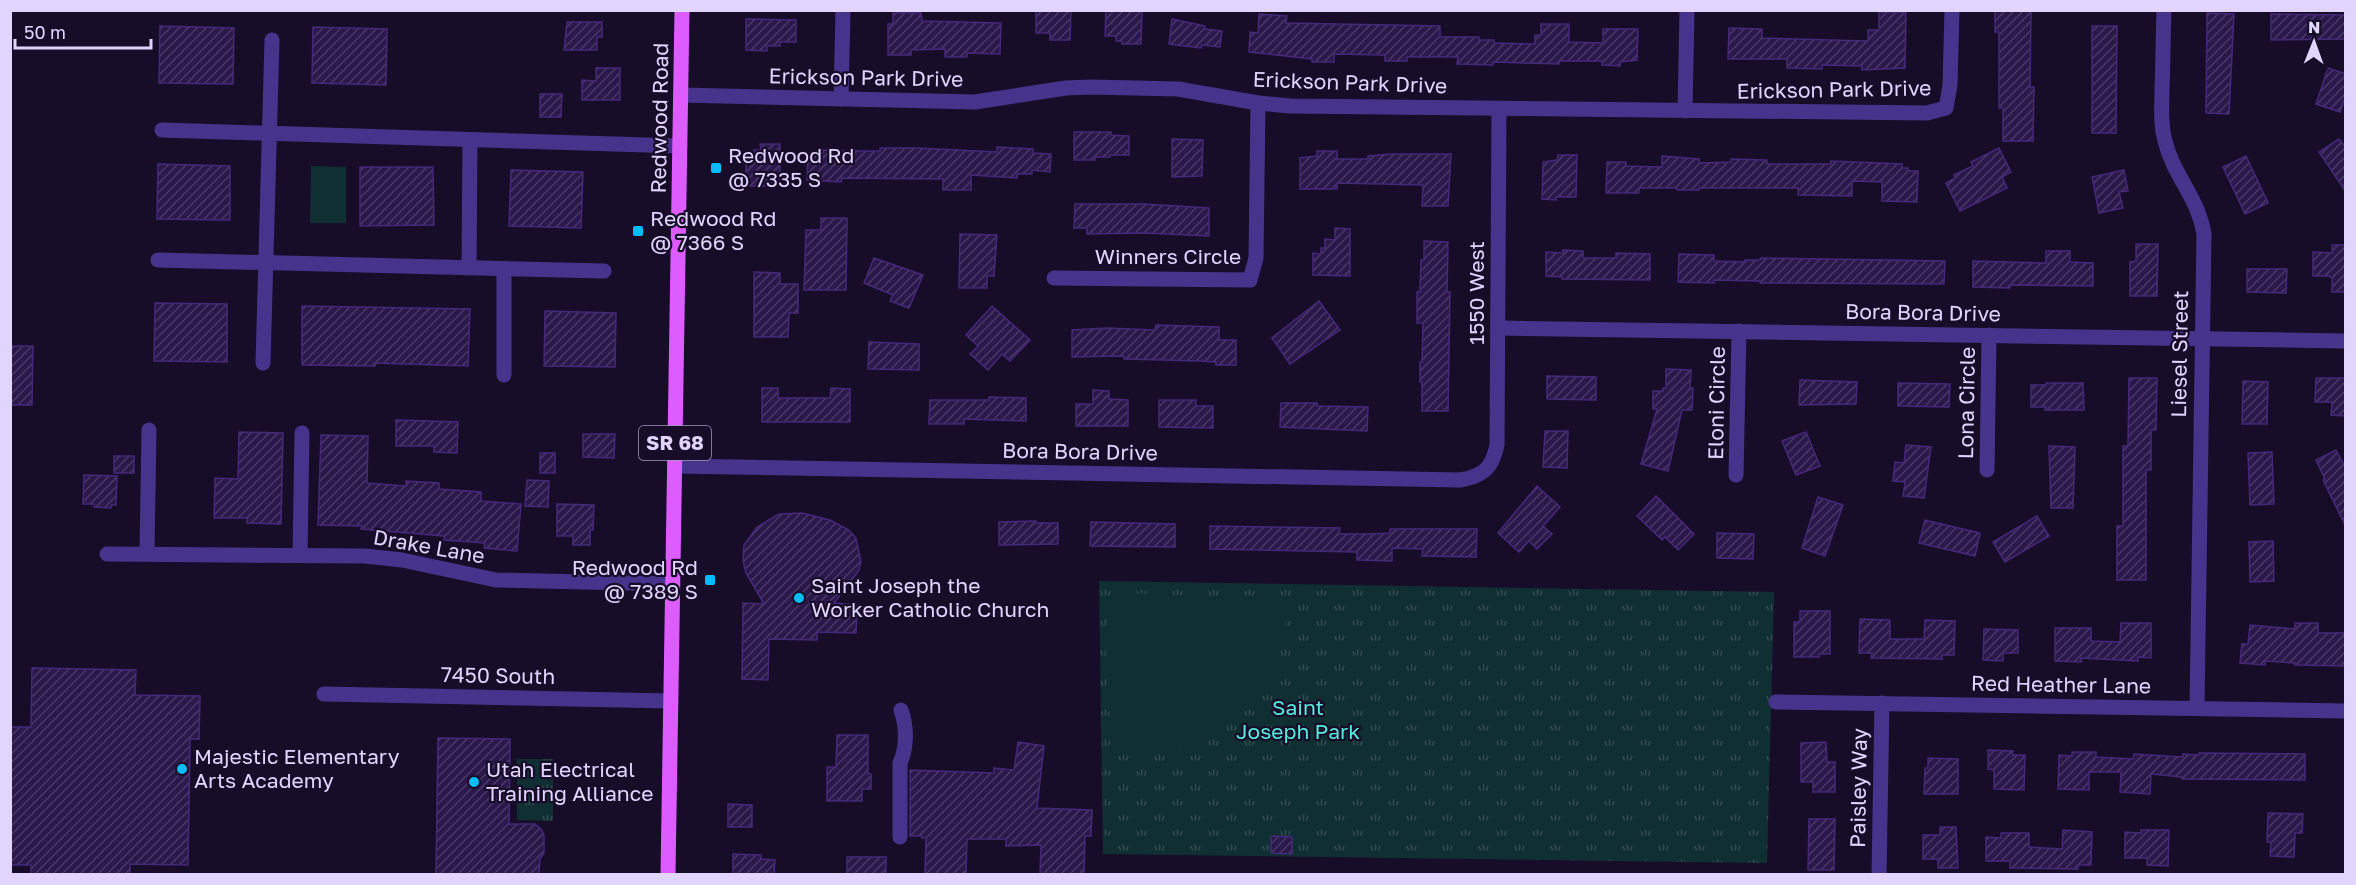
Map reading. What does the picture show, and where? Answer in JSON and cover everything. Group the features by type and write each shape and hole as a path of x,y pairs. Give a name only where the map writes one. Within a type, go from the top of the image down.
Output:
{"main road":[{"name":"Redwood Road","path":"668,874 682,10"}],"street":[{"path":"841,99 843,10"},
{"path":"1685,111 1687,10"},
{"name":"Erickson Park Drive","path":"681,95 975,102 1000,100 1066,88 1090,87 1178,89 1258,103 1290,106 1928,113 1946,108 1950,85 1952,10"},
{"name":"Liesel Street","path":"2164,10 2162,112 2164,138 2180,180 2200,214 2204,234 2197,708"},
{"path":"264,363 272,40"},
{"name":"Winners Circle","path":"1054,278 1250,280 1256,258 1258,103"},
{"name":"1550 West","path":"1483,472 1493,462 1497,445 1500,109"},
{"path":"162,130 680,147"},
{"path":"470,140 470,268"},
{"path":"158,260 604,271"},
{"path":"504,269 504,375"},
{"name":"Bora Bora Drive","path":"1499,328 2346,341"},
{"name":"Eloni Circle","path":"1736,475 1739,332"},
{"name":"Lona Circle","path":"1987,470 1989,335"},
{"path":"147,552 149,430"},
{"path":"300,555 302,433"},
{"name":"Bora Bora Drive","path":"675,466 1460,480 1472,478 1483,472"},
{"name":"Drake Lane","path":"107,554 147,552 382,557 496,580 673,584"},
{"name":"7450 South","path":"324,693 671,701"},
{"name":"Red Heather Lane","path":"1776,702 2346,711"},
{"name":"Paisley Way","path":"1879,874 1882,703"},
{"path":"900,837 900,763 904,754 904,719 901,710"}],"green space":[{"path":"311,166 346,167 346,223 310,223"},
{"name":"Saint Joseph Park","path":"1099,581 1774,592 1767,863 1103,854"},
{"path":"1127,593 1287,599 1285,637 1272,674 1248,707 1206,738 1161,751 1112,749 1105,641 1108,608"},
{"path":"517,759 553,759 553,821 517,820"}],"building":[{"path":"1036,10 1071,10 1070,40 1050,40 1050,33 1036,33"},
{"path":"1106,10 1142,10 1141,44 1122,44 1122,41 1116,41 1116,36 1105,36"},
{"path":"1995,10 2031,10 2030,87 2034,87 2033,141 2003,141 2003,108 1999,108 1999,32 1995,32"},
{"path":"1879,12 1906,12 1905,68 1862,70 1862,66 1822,65 1822,69 1787,68 1787,59 1728,59 1729,28 1762,29 1762,38 1868,41 1868,30 1879,30"},
{"path":"893,13 921,13 922,21 1001,23 1000,54 967,53 967,57 945,57 945,49 911,50 911,55 888,55 888,24 893,24"},
{"path":"2207,13 2234,14 2229,114 2206,113"},
{"path":"1259,14 1287,16 1286,23 1440,26 1440,37 1479,37 1479,40 1494,40 1494,43 1535,44 1535,35 1541,35 1541,24 1569,24 1569,42 1603,43 1603,29 1638,29 1637,60 1620,62 1620,66 1602,65 1602,61 1559,61 1559,64 1493,62 1493,65 1457,64 1458,57 1407,57 1407,61 1385,61 1385,55 1334,54 1334,62 1312,62 1312,59 1249,52 1250,32 1258,33"},
{"path":"2271,14 2346,15 2346,39 2271,40"},
{"path":"746,19 796,20 796,42 780,42 780,46 767,46 767,51 746,50"},
{"path":"1172,19 1205,26 1204,29 1222,31 1220,47 1202,45 1201,48 1169,44"},
{"path":"567,22 602,22 602,37 597,37 597,50 564,50"},
{"path":"160,26 234,28 233,84 159,83"},
{"path":"2092,26 2117,26 2116,133 2092,133"},
{"path":"313,27 387,29 386,85 312,83"},
{"path":"596,68 620,68 620,100 582,100 582,80 596,81"},
{"path":"2328,68 2346,74 2346,95 2340,112 2316,104"},
{"path":"540,94 562,94 561,117 540,117"},
{"path":"1074,132 1111,132 1111,135 1129,136 1129,155 1095,157 1095,160 1074,160"},
{"path":"1172,139 1203,140 1202,176 1172,177"},
{"path":"2339,139 2346,148 2346,192 2319,152"},
{"path":"760,144 780,144 780,186 746,186 746,153 761,150"},
{"path":"997,147 1033,149 1033,153 1051,154 1050,172 1032,170 1032,174 1017,174 1017,178 971,175 971,190 943,190 943,179 842,178 841,182 807,180 808,153 823,153 823,150 880,151 880,148 918,148 997,152"},
{"path":"1999,148 2011,172 2002,177 2007,188 1960,211 1946,183 1955,178 1954,175 1973,166 1971,162"},
{"path":"1317,151 1337,151 1337,159 1368,159 1368,156 1392,154 1451,154 1448,206 1422,206 1423,185 1337,183 1337,189 1300,189 1300,158 1317,156"},
{"path":"1558,155 1577,155 1576,197 1556,197 1556,200 1542,199 1543,162 1557,160"},
{"path":"1662,156 1699,159 1699,163 1731,162 1731,159 1767,160 1767,164 1831,164 1831,161 1902,164 1902,168 1908,168 1908,171 1918,171 1917,202 1882,201 1882,182 1852,181 1852,196 1798,195 1798,188 1677,190 1677,188 1639,188 1639,193 1606,193 1607,162 1626,162 1626,166 1662,167"},
{"path":"2246,156 2268,203 2245,214 2223,167"},
{"path":"158,164 230,166 230,220 157,219"},
{"path":"360,167 433,167 434,225 360,226"},
{"path":"511,170 583,172 581,228 509,226"},
{"path":"2124,170 2128,191 2119,192 2123,208 2099,213 2092,177"},
{"path":"1075,204 1145,204 1209,208 1209,236 1145,233 1087,234 1087,228 1074,228"},
{"path":"821,218 847,218 846,290 804,290 806,230 821,230"},
{"path":"1335,228 1350,229 1350,276 1313,275 1313,253 1321,254 1321,248 1325,248 1325,239 1335,240"},
{"path":"960,234 997,235 994,276 987,276 987,288 959,288"},
{"path":"1424,241 1448,242 1447,292 1450,292 1448,411 1422,411 1420,362 1422,362 1423,323 1417,323 1417,292 1420,292"},
{"path":"2136,244 2158,244 2157,296 2130,296 2130,262 2136,261"},
{"path":"2332,245 2346,245 2346,292 2332,292 2332,278 2329,276 2313,276 2313,252 2332,253"},
{"path":"1563,250 1583,251 1583,258 1616,258 1616,253 1650,254 1650,280 1562,279 1562,277 1546,276 1546,252 1563,253"},
{"path":"2046,251 2070,251 2070,262 2093,263 2093,286 1973,287 1973,261 2046,263"},
{"path":"1679,254 1714,255 1714,261 1745,262 1745,260 1760,260 1761,258 1945,261 1944,284 1760,283 1760,281 1714,280 1714,283 1678,282"},
{"path":"874,258 923,275 909,308 890,301 893,295 864,283"},
{"path":"2247,269 2287,269 2286,293 2247,292"},
{"path":"754,272 780,273 780,284 798,284 798,313 789,313 788,337 754,337"},
{"path":"1319,301 1340,330 1290,364 1272,338"},
{"path":"155,303 227,304 227,362 154,361"},
{"path":"302,306 470,309 468,366 375,363 375,366 302,365"},
{"path":"992,306 1030,340 1010,361 1002,354 988,370 970,354 978,346 966,335"},
{"path":"545,311 616,313 615,367 544,366"},
{"path":"1156,325 1219,327 1219,340 1236,340 1236,365 1216,365 1216,362 1200,361 1124,359 1124,356 1072,357 1072,330 1107,328 1155,330"},
{"path":"869,342 919,344 919,370 868,369"},
{"path":"10,346 33,346 32,405 10,405"},
{"path":"1666,369 1691,370 1690,388 1693,388 1692,410 1682,410 1668,471 1641,464 1657,409 1653,409 1653,391 1663,391 1663,388 1666,388"},
{"path":"1547,376 1596,377 1596,400 1547,399"},
{"path":"2129,378 2157,378 2156,430 2151,430 2151,470 2146,470 2146,580 2117,580 2117,526 2123,526 2123,446 2128,446"},
{"path":"2316,378 2346,378 2346,416 2331,415 2332,402 2315,402"},
{"path":"1800,380 1857,382 1856,404 1799,405"},
{"path":"2243,381 2268,382 2267,424 2242,424"},
{"path":"1898,383 1950,384 1949,407 1898,406"},
{"path":"2046,383 2083,383 2084,410 2045,410 2046,407 2031,407 2031,385 2046,385"},
{"path":"762,388 778,388 778,398 830,398 831,388 850,389 850,422 762,422"},
{"path":"1093,390 1109,391 1109,399 1128,400 1128,426 1076,426 1076,404 1093,404"},
{"path":"989,397 1026,398 1026,421 964,419 964,424 929,424 930,400 989,400"},
{"path":"1159,400 1196,400 1196,406 1213,406 1213,428 1159,427"},
{"path":"1281,403 1368,407 1367,431 1280,427"},
{"path":"396,420 458,422 457,453 434,452 434,446 396,446"},
{"path":"1545,431 1568,431 1567,468 1543,467"},
{"path":"239,432 283,433 281,524 247,523 247,518 214,518 215,478 238,479"},
{"path":"1806,432 1820,466 1796,475 1782,441"},
{"path":"583,434 615,434 614,458 583,457"},
{"path":"321,435 368,436 367,483 406,486 406,481 439,483 439,489 481,492 481,501 521,504 517,551 484,548 485,543 444,540 444,536 361,529 362,526 318,525"},
{"path":"1906,445 1931,447 1924,498 1903,496 1905,482 1893,481 1895,462 1904,463"},
{"path":"2049,446 2075,447 2073,508 2051,508"},
{"path":"2336,450 2346,469 2346,527 2316,460"},
{"path":"2272,452 2274,504 2250,505 2248,453"},
{"path":"540,453 555,453 555,473 540,473"},
{"path":"114,456 134,456 134,473 114,473"},
{"path":"84,475 117,476 116,505 111,505 111,508 83,504"},
{"path":"527,480 549,481 548,507 525,506"},
{"path":"1537,486 1560,507 1543,526 1552,534 1537,549 1529,541 1519,552 1498,533"},
{"path":"1656,496 1694,534 1678,550 1665,537 1662,540 1637,516"},
{"path":"1818,497 1843,505 1825,556 1802,548"},
{"path":"557,504 594,505 590,545 573,545 573,536 557,536"},
{"name":"Saint Joseph the Worker Catholic Church","path":"802,513 830,520 849,530 856,538 861,562 858,572 834,603 857,605 856,633 817,632 817,640 769,639 768,680 742,679 743,603 764,604 746,573 743,561 744,545 757,527 779,514"},
{"path":"2037,516 2049,536 2005,562 1993,542"},
{"path":"1925,520 1980,533 1975,556 1919,543"},
{"path":"1036,521 1036,523 1058,523 1058,544 999,545 999,522"},
{"path":"1091,522 1175,524 1175,547 1090,546"},
{"path":"1210,526 1340,528 1339,534 1390,533 1390,529 1477,529 1476,557 1422,556 1423,549 1392,548 1392,561 1357,560 1357,552 1210,549"},
{"path":"1717,533 1754,534 1753,559 1717,558"},
{"path":"2273,541 2274,581 2250,582 2249,542"},
{"path":"1800,611 1830,611 1830,654 1819,654 1819,657 1794,657 1794,622 1800,622"},
{"path":"1860,619 1890,620 1890,639 1924,639 1925,620 1955,621 1954,655 1942,655 1942,659 1871,658 1872,653 1859,653"},
{"path":"2121,623 2151,623 2151,658 2138,657 2138,661 2081,658 2081,662 2055,661 2055,628 2091,628 2091,641 2120,642"},
{"path":"2295,623 2318,623 2318,633 2346,633 2346,666 2295,665 2295,663 2265,661 2265,665 2240,663 2242,644 2248,644 2250,625 2295,629"},
{"path":"1984,629 2018,630 2018,653 2003,653 2003,661 1983,660"},
{"path":"32,668 136,670 135,695 200,696 199,739 190,739 188,865 130,864 130,874 31,874 31,865 10,865 10,727 31,727"},
{"path":"837,735 868,735 868,774 871,774 871,789 862,789 862,801 827,801 827,767 836,767"},
{"name":"Utah Electrical Training Alliance","path":"438,738 510,739 509,824 535,824 541,829 544,835 544,853 540,859 539,874 436,874"},
{"path":"1018,742 1044,746 1037,808 1092,810 1091,836 1085,836 1084,874 1040,874 1041,845 1006,846 1006,839 967,839 966,874 925,874 926,838 910,836 910,770 994,773 994,768 1014,770"},
{"path":"1826,742 1827,762 1835,762 1835,792 1813,792 1813,782 1801,782 1801,743"},
{"path":"1988,750 2013,751 2012,755 2025,755 2024,790 1994,789 1994,770 1988,769"},
{"path":"2072,752 2096,752 2096,757 2133,759 2134,754 2183,757 2183,754 2199,755 2199,753 2305,754 2305,780 2182,779 2182,777 2151,774 2150,794 2120,792 2121,772 2089,772 2089,790 2058,789 2059,755 2072,756"},
{"path":"1928,758 1958,759 1958,794 1924,794 1925,768 1928,768"},
{"path":"728,804 752,805 752,827 728,827"},
{"path":"2268,813 2303,814 2302,833 2295,833 2294,857 2270,856 2271,842 2267,842"},
{"path":"1809,819 1835,819 1834,870 1808,870"},
{"path":"1940,827 1956,827 1958,868 1938,868 1938,859 1923,859 1923,835 1940,835"},
{"path":"2063,830 2092,832 2091,865 2078,865 2078,869 2010,868 2010,861 1986,861 1986,837 2001,838 2001,833 2029,833 2029,847 2062,849"},
{"path":"2141,830 2169,830 2168,866 2147,865 2147,858 2125,858 2125,832 2141,833"},
{"path":"1271,836 1292,837 1292,854 1271,853"},
{"path":"733,854 761,855 761,859 775,860 774,874 733,874"},
{"path":"847,857 886,857 886,874 847,874"}],"place":[{"name":"Redwood Rd @ 7335 S","path":"716,168"},
{"name":"Redwood Rd @ 7366 S","path":"638,231"},
{"name":"Redwood Rd @ 7389 S","path":"710,580"},
{"name":"Saint Joseph the Worker Catholic Church","path":"799,598"},
{"name":"Majestic Elementary Arts Academy","path":"182,769"},
{"name":"Utah Electrical Training Alliance","path":"474,782"}]}
